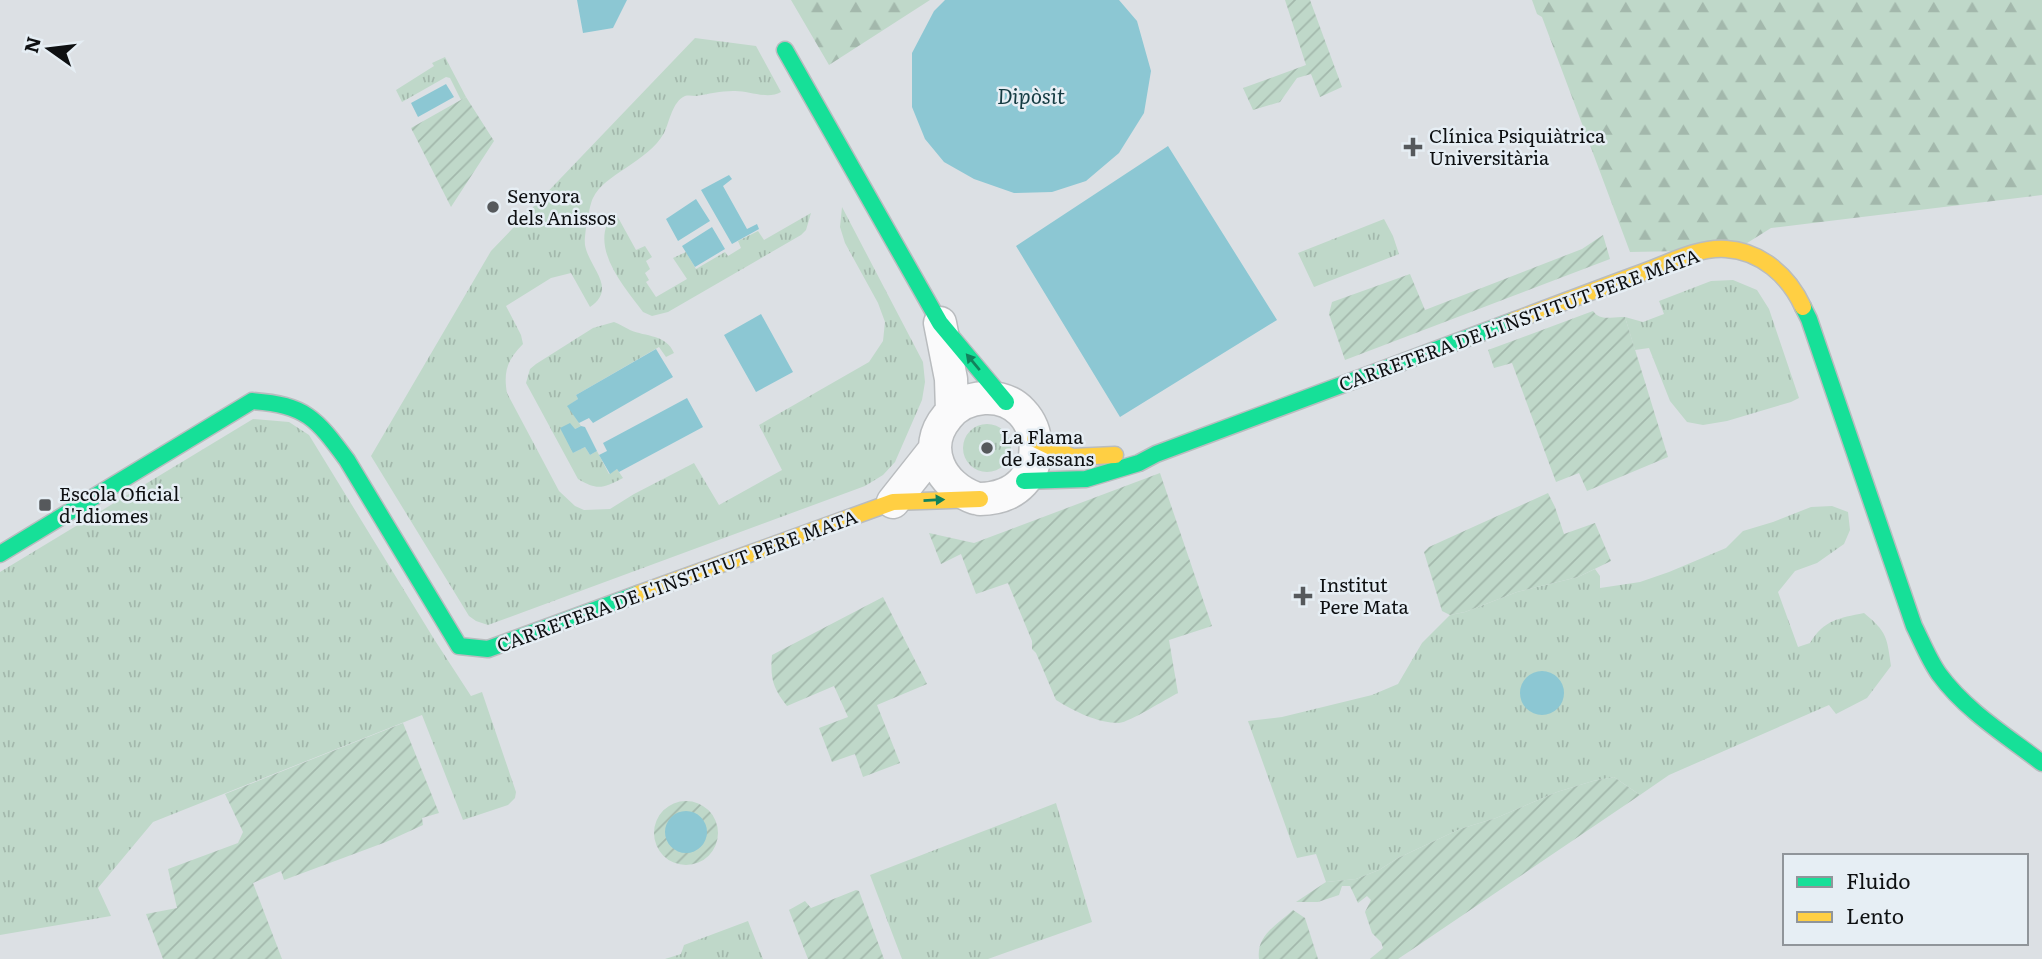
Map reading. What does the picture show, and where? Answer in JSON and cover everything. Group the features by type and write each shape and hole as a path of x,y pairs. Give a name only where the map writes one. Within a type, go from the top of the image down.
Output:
{"street":[{"path":"785,50 940,323 1006,402 1022,413 1032,429 1036,450 1034,461 1024,481 1009,493 990,499 977,498 954,488 946,480 937,460 935,449 940,428 952,411 965,402 982,398 1006,402"},
{"name":"CARRETERA DE L'INSTITUT PERE MATA","path":"1024,481 1086,479 1139,463 1156,454 1671,262 1713,249 1736,250 1755,256 1791,285 1809,319 1914,626 1929,658 1941,676 1967,703 2042,763"},
{"path":"940,323 951,379 952,411"},
{"name":"CARRETERA DE L'INSTITUT PERE MATA","path":"0,554 252,401 285,404 310,415 330,437 347,460 459,646 488,649 893,502 977,498"},
{"name":"CARRETERA DE L'INSTITUT PERE MATA","path":"1035,439 1072,457 1156,454"},
{"path":"893,502 935,449"}],"green space":[{"path":"791,0 930,0 829,65"},
{"path":"1285,0 1310,0 1342,87 1320,97 1311,74 1297,78 1280,102 1253,110 1243,88 1306,65"},
{"path":"1532,0 2042,0 2042,195 1771,228 1736,250 1630,252 1542,17 1537,14"},
{"path":"695,38 756,46 781,92 764,95 728,91 686,96 681,99 674,107 657,143 606,182 593,198 585,245 602,285 598,300 590,307 571,273 551,278 506,306 523,344 508,366 507,393 559,491 575,506 584,510 610,509 694,463 719,505 782,470 759,425 869,362 883,341 885,322 878,303 845,243 840,227 842,207 923,362 925,382 922,400 895,462 883,475 865,486 488,625 476,621 469,616 371,456 491,251"},
{"path":"445,57 466,97 461,100 450,78 446,77 402,102 396,90 434,66 432,63"},
{"path":"466,97 494,141 451,207 411,128"},
{"path":"615,212 636,250 645,246 652,257 646,261 650,269 645,273 649,280 646,282 656,297 687,279 673,258 686,252 696,269 725,252 728,256 741,248 738,241 758,231 764,240 811,213 806,230 801,235 668,312 652,316 643,312 626,289 606,251 604,237 607,224"},
{"path":"1384,219 1399,254 1314,287 1298,253"},
{"path":"1603,235 1610,259 1345,360 1329,314 1332,302 1410,274 1425,310 1582,249"},
{"path":"1733,280 1757,290 1769,309 1799,398 1727,421 1703,425 1687,422 1670,401 1649,348 1635,350 1625,317 1643,322 1664,314 1659,301 1711,281"},
{"path":"1593,311 1603,317 1625,317 1668,457 1587,491 1579,473 1556,482 1512,363 1494,368 1488,350"},
{"path":"614,322 661,339 674,353 666,357 659,347 576,395 578,399 568,406 581,426 575,429 573,453 585,447 590,455 597,451 609,474 617,469 623,478 596,487 578,479 526,383 530,369 536,364 593,328"},
{"path":"253,419 289,422 309,435 471,696 482,692 516,792 515,798 508,805 463,820 422,715 153,822 98,888 111,916 0,935 0,572"},
{"path":"987,424 1004,431 1011,448 1004,465 987,472 970,465 963,448 970,431"},
{"path":"1160,473 1212,626 1169,640 1178,693 1124,722 1094,719 1056,700 1032,649 1032,641 1008,583 976,594 961,554 941,564 929,533 974,543"},
{"path":"1548,493 1564,534 1595,523 1611,561 1578,577 1517,592 1465,612 1450,615 1442,611 1424,552 1429,547"},
{"path":"1832,506 1848,512 1850,530 1844,544 1817,563 1795,571 1778,592 1798,647 1810,643 1821,629 1833,621 1864,613 1882,630 1887,641 1891,666 1867,698 1836,714 1829,705 1669,775 1640,795 1614,777 1593,781 1460,829 1356,879 1326,882 1316,854 1297,858 1248,721 1282,717 1372,695 1398,684 1422,643 1450,615 1517,592 1578,577 1595,569 1600,576 1600,588 1640,582 1726,548 1743,531 1811,507"},
{"path":"883,597 927,684 877,705 900,763 863,777 855,754 832,762 819,728 848,717 834,686 787,706 774,683 772,655"},
{"path":"403,723 439,813 422,818 423,825 386,842 284,880 281,871 253,883 282,959 163,959 146,914 177,908 168,869 238,843 243,832 225,794"},
{"path":"1614,777 1640,795 1398,959 1370,959 1383,948 1372,933 1365,912 1371,900 1367,896 1358,903 1350,886 1342,886 1339,895 1318,902 1296,902 1326,882 1356,879 1379,870 1398,858 1460,829 1496,818 1557,792"},
{"path":"686,801 704,807 712,815 718,833 712,851 704,859 686,865 668,859 660,851 654,833 660,815 668,807"},
{"path":"1056,803 1092,922 988,959 902,959 870,875"},
{"path":"859,891 884,959 808,959 789,910 805,901 811,908"},
{"path":"1293,910 1305,918 1318,959 1259,959 1264,937"},
{"path":"748,921 763,959 665,959 681,954 684,945"}],"water":[{"path":"577,0 627,0 613,28 583,33"},
{"name":"Dipòsit","path":"945,0 1119,0 1137,21 1151,71 1144,113 1119,153 1086,181 1052,192 1014,193 974,179 944,162 925,139 912,107 912,53 934,11"},
{"path":"446,84 454,97 418,117 411,103"},
{"path":"1168,146 1277,320 1120,417 1016,246"},
{"path":"729,175 732,179 723,186 747,229 757,224 759,229 732,244 701,190"},
{"path":"696,199 710,221 678,241 666,219"},
{"path":"712,227 725,249 695,267 682,246"},
{"path":"761,314 793,372 756,392 724,335"},
{"path":"656,349 673,377 593,423 589,418 579,423 567,406 578,399 576,395"},
{"path":"687,398 703,427 619,472 617,469 610,474 599,455 607,451 603,443"},
{"path":"570,423 575,429 585,427 597,451 590,455 585,447 573,453 560,428"},
{"path":"1542,671 1557,678 1564,693 1557,708 1542,715 1527,708 1520,693 1527,678"},
{"path":"686,811 701,817 707,832 701,847 686,853 671,847 665,832 671,817"}],"traffic: fast":[{"path":"785,50 940,323 1006,402"},
{"path":"1803,307 1914,626 1929,657 1939,674 1962,700 2042,763"},
{"path":"1024,481 1086,479 1139,463 1156,454 1513,321"},
{"path":"0,554 252,401 298,410 327,434 347,460 459,646 488,649 638,594"}],"traffic: slow":[{"path":"1513,321 1684,256 1715,249 1739,251 1762,260 1790,285 1803,307"},
{"path":"1035,439 1072,457 1115,455"},
{"path":"638,594 893,502 980,499"}],"place":[{"name":"Clínica Psiquiàtrica Universitària","path":"1413,147"},
{"name":"Senyora dels Anissos","path":"493,207"},
{"name":"La Flama de Jassans","path":"987,448"},
{"name":"Escola Oficial d'Idiomes","path":"45,505"},
{"name":"Institut Pere Mata","path":"1303,596"}]}
